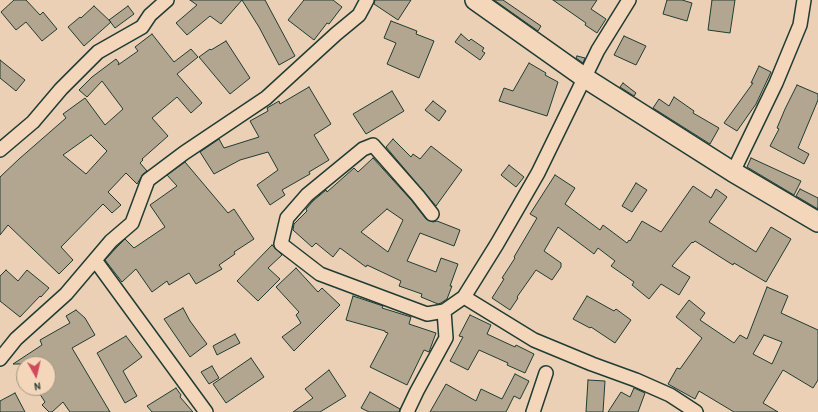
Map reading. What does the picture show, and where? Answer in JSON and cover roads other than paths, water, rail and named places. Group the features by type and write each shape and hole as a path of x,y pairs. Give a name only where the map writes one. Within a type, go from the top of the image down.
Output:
{"street":[{"path":"0,150 33,122 61,89 98,52 142,27 150,15 167,0"},
{"path":"0,359 16,339 66,294 111,241 132,224 148,180 184,153 266,98 359,15 367,0"},
{"path":"474,0 585,78 733,172 818,222"},
{"path":"432,214 418,196 373,146 363,149 307,195 287,218 282,244 320,274 427,314 444,312 464,297 497,244 538,173 598,50 629,0"},
{"path":"733,172 776,83 800,24 804,0"},
{"path":"95,260 206,412"},
{"path":"464,297 534,340 670,395 696,412"},
{"path":"407,412 446,338 444,312"},
{"path":"533,412 546,373"}]}
